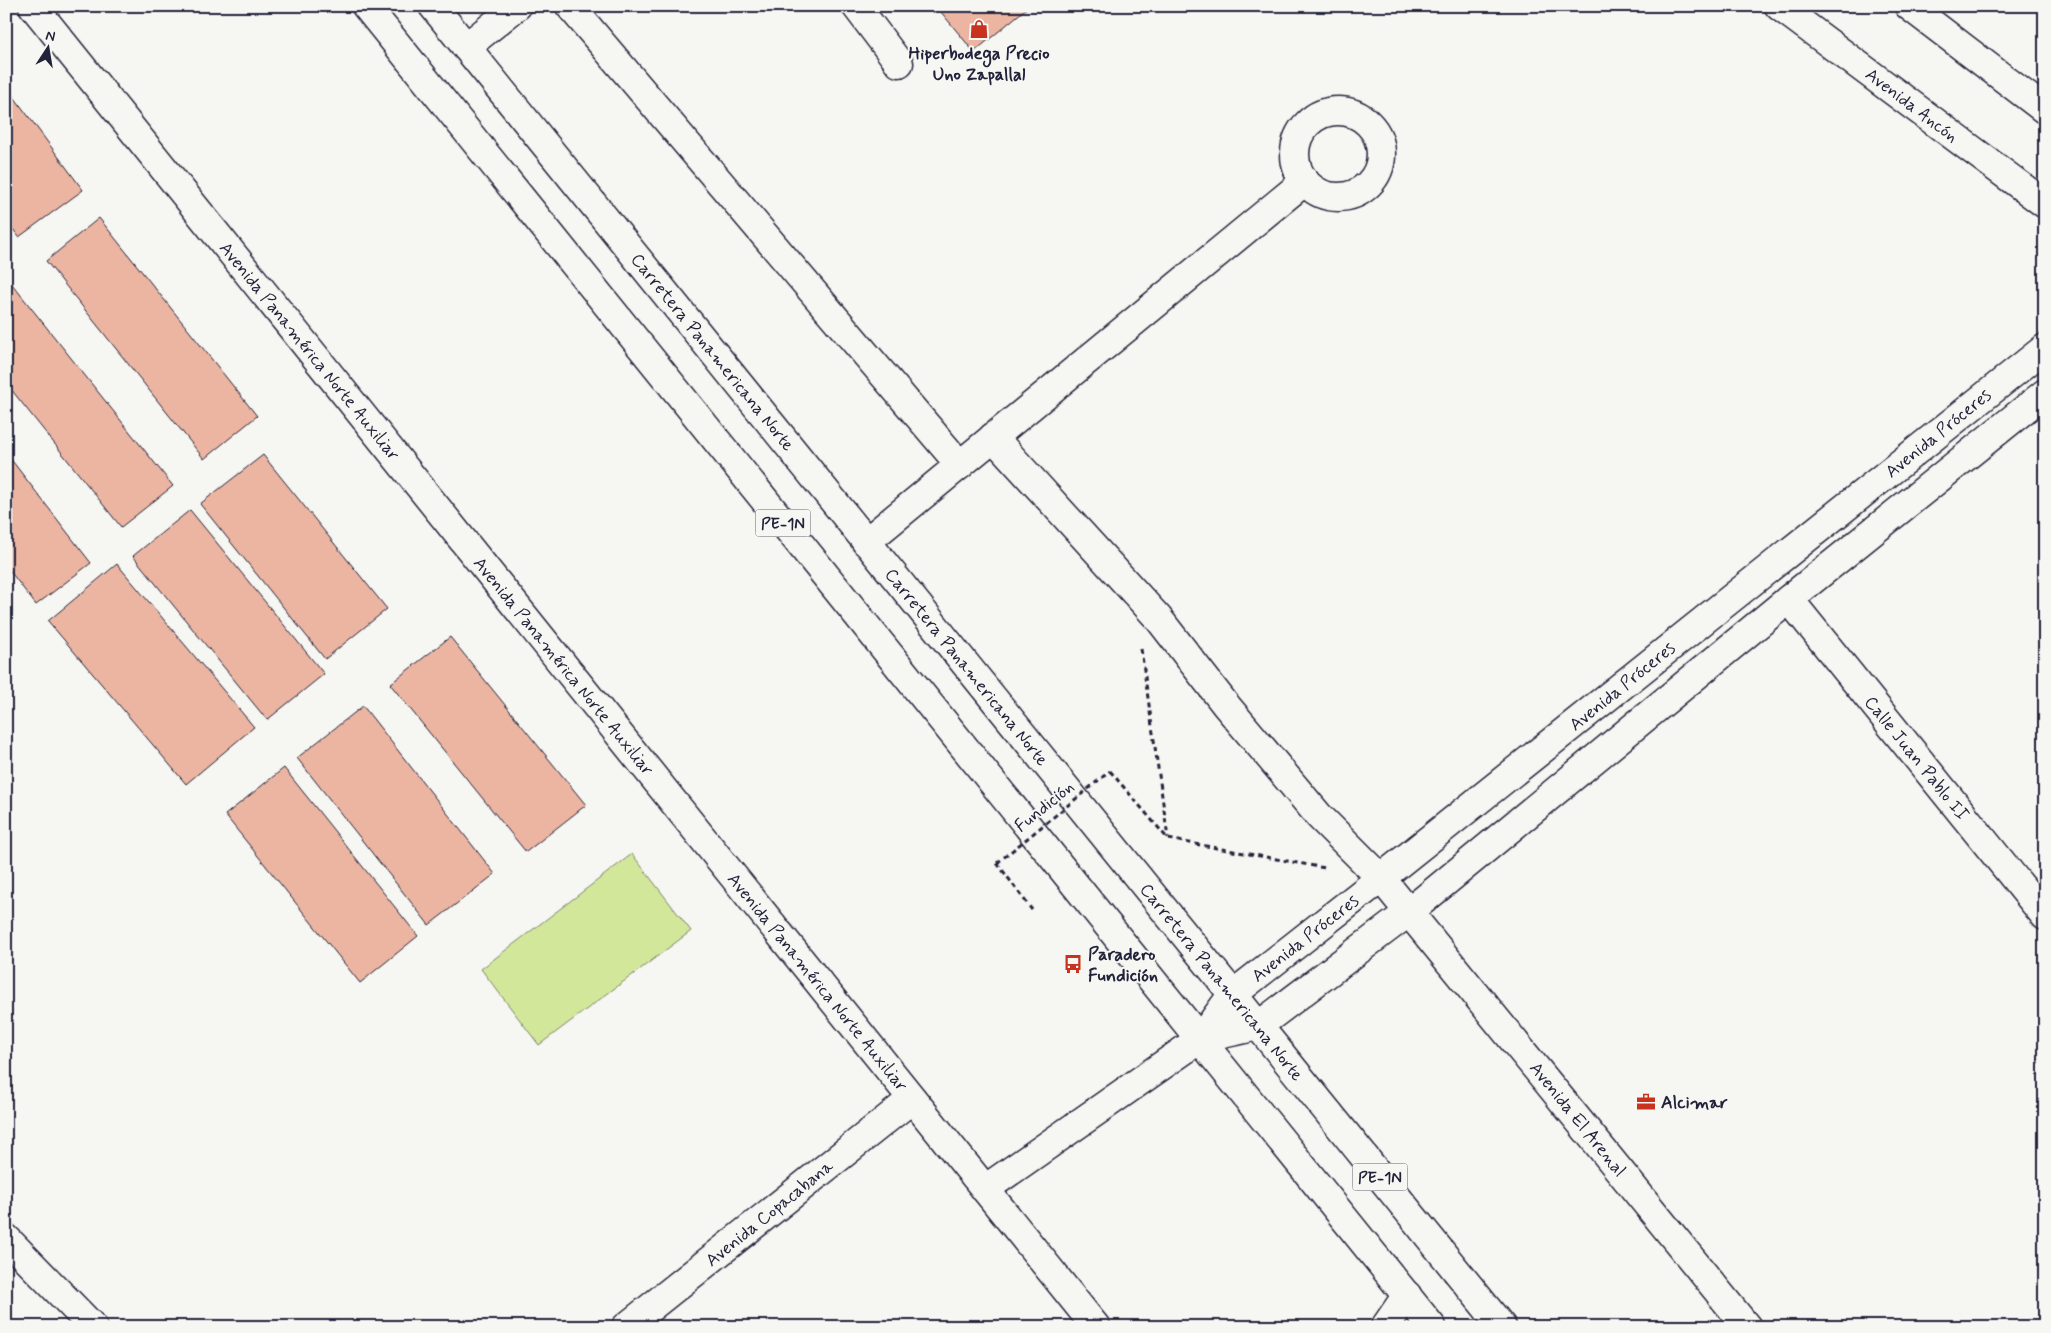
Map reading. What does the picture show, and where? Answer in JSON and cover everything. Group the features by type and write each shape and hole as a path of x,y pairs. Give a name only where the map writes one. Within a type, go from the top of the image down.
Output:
{"main road":[{"name":"Avenida Panamérica Norte Auxiliar","path":"33,6 1096,1327"},
{"name":"PE-1N","path":"366,6 1432,1327"},
{"name":"Carretera Panamericana Norte","path":"433,6 1502,1327"},
{"path":"466,47 517,6"},
{"path":"570,6 960,465"},
{"path":"856,6 899,63"},
{"name":"Avenida Ancón","path":"1779,6 2045,204"},
{"path":"1909,6 2045,110"},
{"path":"866,542 1305,181"},
{"name":"Avenida Próceres","path":"1200,1040 1232,995 2045,348"},
{"name":"Avenida Próceres","path":"1200,1040 1258,1026 1409,912 1789,599 2045,392"},
{"name":"Avenida El Arenal","path":"993,437 1159,619 1225,704 1319,816 1381,878 1746,1327"},
{"name":"Calle Juan Pablo II","path":"1789,599 2045,916"},
{"path":"985,1189 1200,1040"},
{"name":"Avenida Copacabana","path":"626,1327 912,1099"},
{"path":"6,1238 93,1327"},
{"path":"1385,1327 1406,1295"}],"path":[{"path":"1140,640 1168,839 1329,869"},
{"name":"Fundición","path":"1032,910 996,863 1110,771 1168,839"}],"green space":[{"path":"632,854 691,931 539,1045 481,969"}],"building":[{"name":"Hiperbodega Precio Uno Zapallal","path":"936,6 1029,6 974,52"},
{"path":"6,86 83,190 19,237 6,220"},
{"path":"99,218 257,416 204,459 46,261"},
{"path":"12,284 173,486 121,527 6,383 6,288"},
{"path":"6,453 91,563 36,605 6,566"},
{"path":"263,455 387,609 325,659 200,504"},
{"path":"190,510 324,674 267,720 133,556"},
{"path":"117,564 254,727 186,784 48,621"},
{"path":"450,637 586,805 526,852 390,684"},
{"path":"363,706 495,874 429,925 297,758"},
{"path":"284,768 418,936 360,983 225,815"}],"place":[{"name":"Hiperbodega Precio Uno Zapallal","path":"979,29"},
{"name":"Paradero Fundición","path":"1073,964"},
{"name":"Alcimar","path":"1646,1102"}]}
